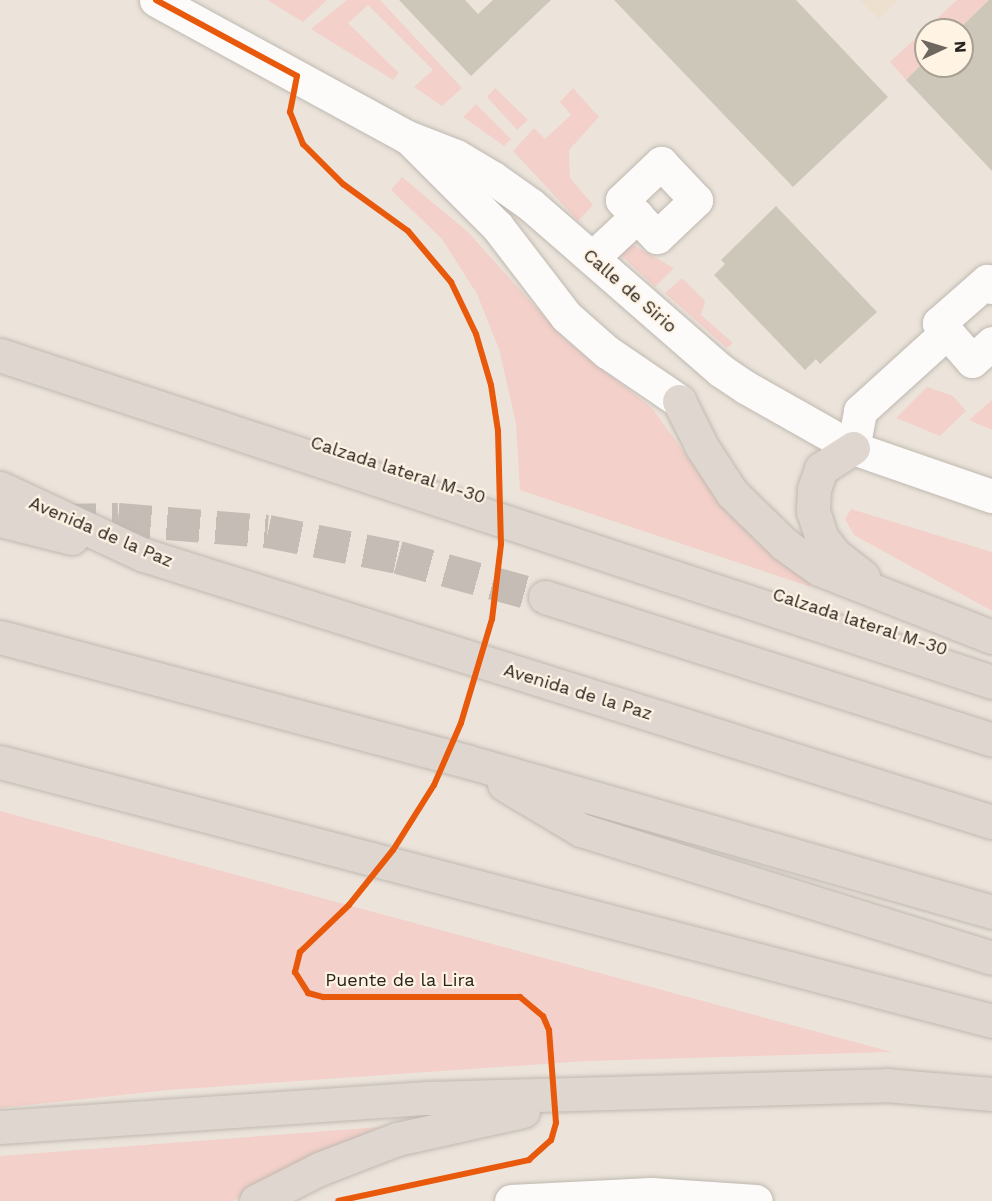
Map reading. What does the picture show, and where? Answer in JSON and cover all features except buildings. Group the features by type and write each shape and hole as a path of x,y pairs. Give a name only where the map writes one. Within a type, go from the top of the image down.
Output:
{"highway":[{"name":"Calzada lateral M-30","path":"0,355 992,682"},
{"path":"679,401 702,447 754,518 819,569 992,637"},
{"path":"853,448 821,469 814,489 813,511 822,538 834,554 888,597"},
{"name":"Avenida de la Paz","path":"0,488 144,555 992,822"},
{"path":"0,520 144,555"},
{"path":"545,597 992,740"},
{"path":"0,637 470,762 992,912"},
{"path":"0,762 992,1021"},
{"path":"470,762 580,830 992,958"},
{"path":"0,1127 429,1098 592,1096 886,1085 992,1094"},
{"path":"256,1201 319,1169 397,1139 592,1096"}],"street":[{"name":"Calle de Sirio","path":"156,0 407,137 456,156 494,178 592,258 720,370 853,448 992,496"},
{"name":"Calle de Sirio","path":"407,137 497,226 566,316 607,352 679,401"},
{"path":"592,258 637,216"},
{"path":"992,288 987,281 939,323 972,361 992,343"},
{"path":"853,448 860,411 947,332"},
{"path":"511,1201 651,1194 746,1201"}],"shaded area":[{"path":"267,0 327,0 303,22"},
{"path":"347,0 380,0 462,88 442,106 414,87 433,70 368,5 348,23 399,73 393,80 311,29"},
{"path":"860,0 899,0 879,19"},
{"path":"957,0 989,0 970,18 938,18"},
{"path":"914,40 914,72 906,80 890,62"},
{"path":"495,88 528,120 517,130 487,97"},
{"path":"573,88 599,117 569,150 570,178 593,205 578,221 513,151 534,128 545,139 571,115 560,102"},
{"path":"476,104 511,139 504,146 463,117"},
{"path":"402,177 468,232 564,339 652,408 723,506 760,545 809,581 811,587 520,490 516,423 499,349 477,294 442,239 391,190"},
{"path":"631,244 674,268 655,287 621,255"},
{"path":"682,278 705,301 701,315 733,343 727,348 665,293"},
{"path":"927,387 953,396 966,411 940,436 896,418"},
{"path":"992,400 992,430 969,420"},
{"path":"851,509 992,552 992,611 854,535 845,519"},
{"path":"0,811 892,1052 587,1061 169,1090 0,1108"},
{"path":"380,1127 233,1201 0,1201 0,1156"}],"tunnel":[{"path":"63,520 118,519 268,531 398,557 545,597"}],"cycle path":[{"name":"Puente de la Lira","path":"156,0 297,76 290,112 303,144 343,184 408,231 451,282 476,334 491,385 498,431 501,544 492,619 461,723 434,785 393,850 349,905 300,952 295,972 308,993 323,997 520,997 543,1016 549,1030 556,1123 551,1140 529,1160 338,1201"}]}
